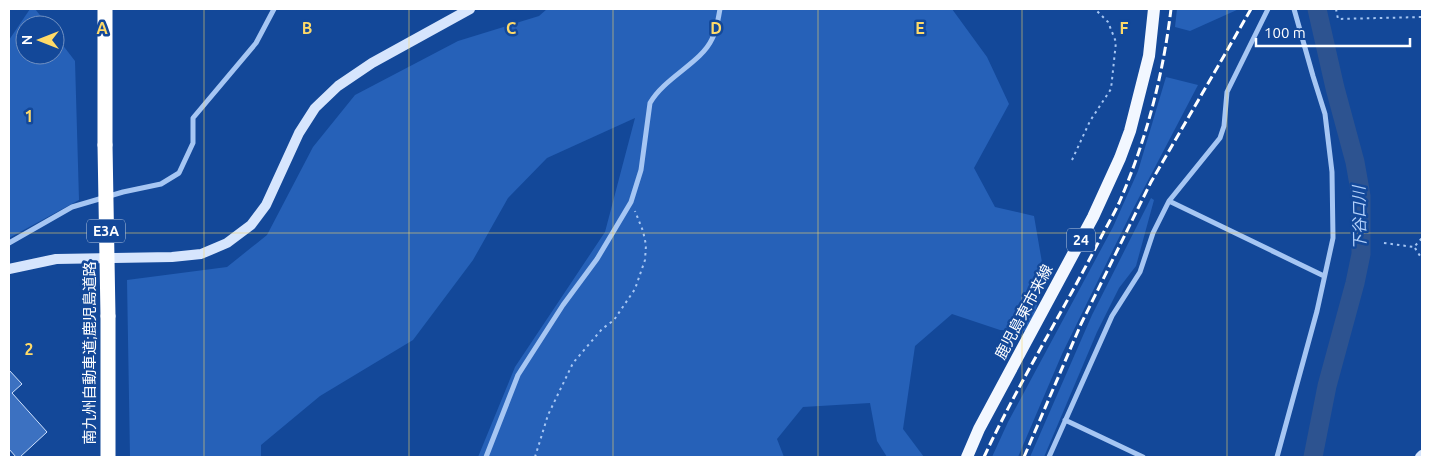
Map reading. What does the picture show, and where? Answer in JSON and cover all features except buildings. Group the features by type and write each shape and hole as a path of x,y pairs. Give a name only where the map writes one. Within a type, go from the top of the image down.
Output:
{"highway":[{"name":"南九州自動車道;鹿児島道路","path":"105,9 108,457"}],"main road":[{"name":"鹿児島東市来線","path":"967,457 979,429 1112,179 1130,131 1141,89 1149,56 1154,9"}],"street":[{"path":"9,243 72,207 123,192 160,184 179,173 193,143 193,118 256,43 274,9"},
{"path":"9,269 56,259 172,258 200,254 227,243 251,225 266,205 299,134 316,108 338,86 372,63 470,9"},
{"path":"486,457 518,375 552,321 597,259 631,202 641,170 650,103 655,94 665,84 705,50 712,39 720,9"},
{"path":"1049,457 1112,316 1140,272 1153,233 1169,201 1220,138 1224,126 1227,92 1268,9"},
{"path":"1277,457 1316,311 1333,238 1332,172 1325,114 1294,9"},
{"path":"1169,201 1324,276"},
{"path":"1064,420 1143,457"}],"path":[{"path":"1072,160 1090,120 1110,90 1116,42 1108,22 1095,9"},
{"path":"1336,9 1338,19 1422,17"},
{"path":"535,457 548,414 574,363 602,329 614,320 635,289 645,260 646,245 644,231 631,202"},
{"path":"1414,247 1422,238"},
{"path":"1384,244 1414,247"},
{"path":"1414,247 1422,259"}],"shaded area":[{"path":"30,9 35,9 40,15 26,15"},
{"path":"547,9 952,9 987,57 1009,104 974,168 995,207 1034,216 1045,280 1029,331 1000,330 952,314 915,346 903,429 924,457 887,457 877,441 870,403 803,407 777,439 784,457 478,457 515,367 605,232 635,118 547,158 508,198 473,260 413,340 320,396 261,445 261,457 130,457 127,280 227,267 267,235 313,147 355,95 458,41 539,16"},
{"path":"1177,9 1239,9 1190,31 1175,27"},
{"path":"15,31 15,65 65,65 65,48 75,61 79,200 9,238 9,40"},
{"path":"1166,77 1198,85 1132,211 1062,354 1018,457 992,457 1008,422 1113,227 1138,171"},
{"path":"1151,198 1154,200 1136,266 1119,288 1097,332 1044,457 1030,457 1092,315"}],"waterway":[{"name":"下谷口川","path":"1313,457 1327,386 1361,254 1361,196 1355,162 1335,88 1317,9"}],"railway":[{"path":"984,457 1011,403 1084,270 1129,180 1152,108 1168,34 1171,9"},
{"path":"1024,457 1081,324 1151,182 1251,9"}]}
